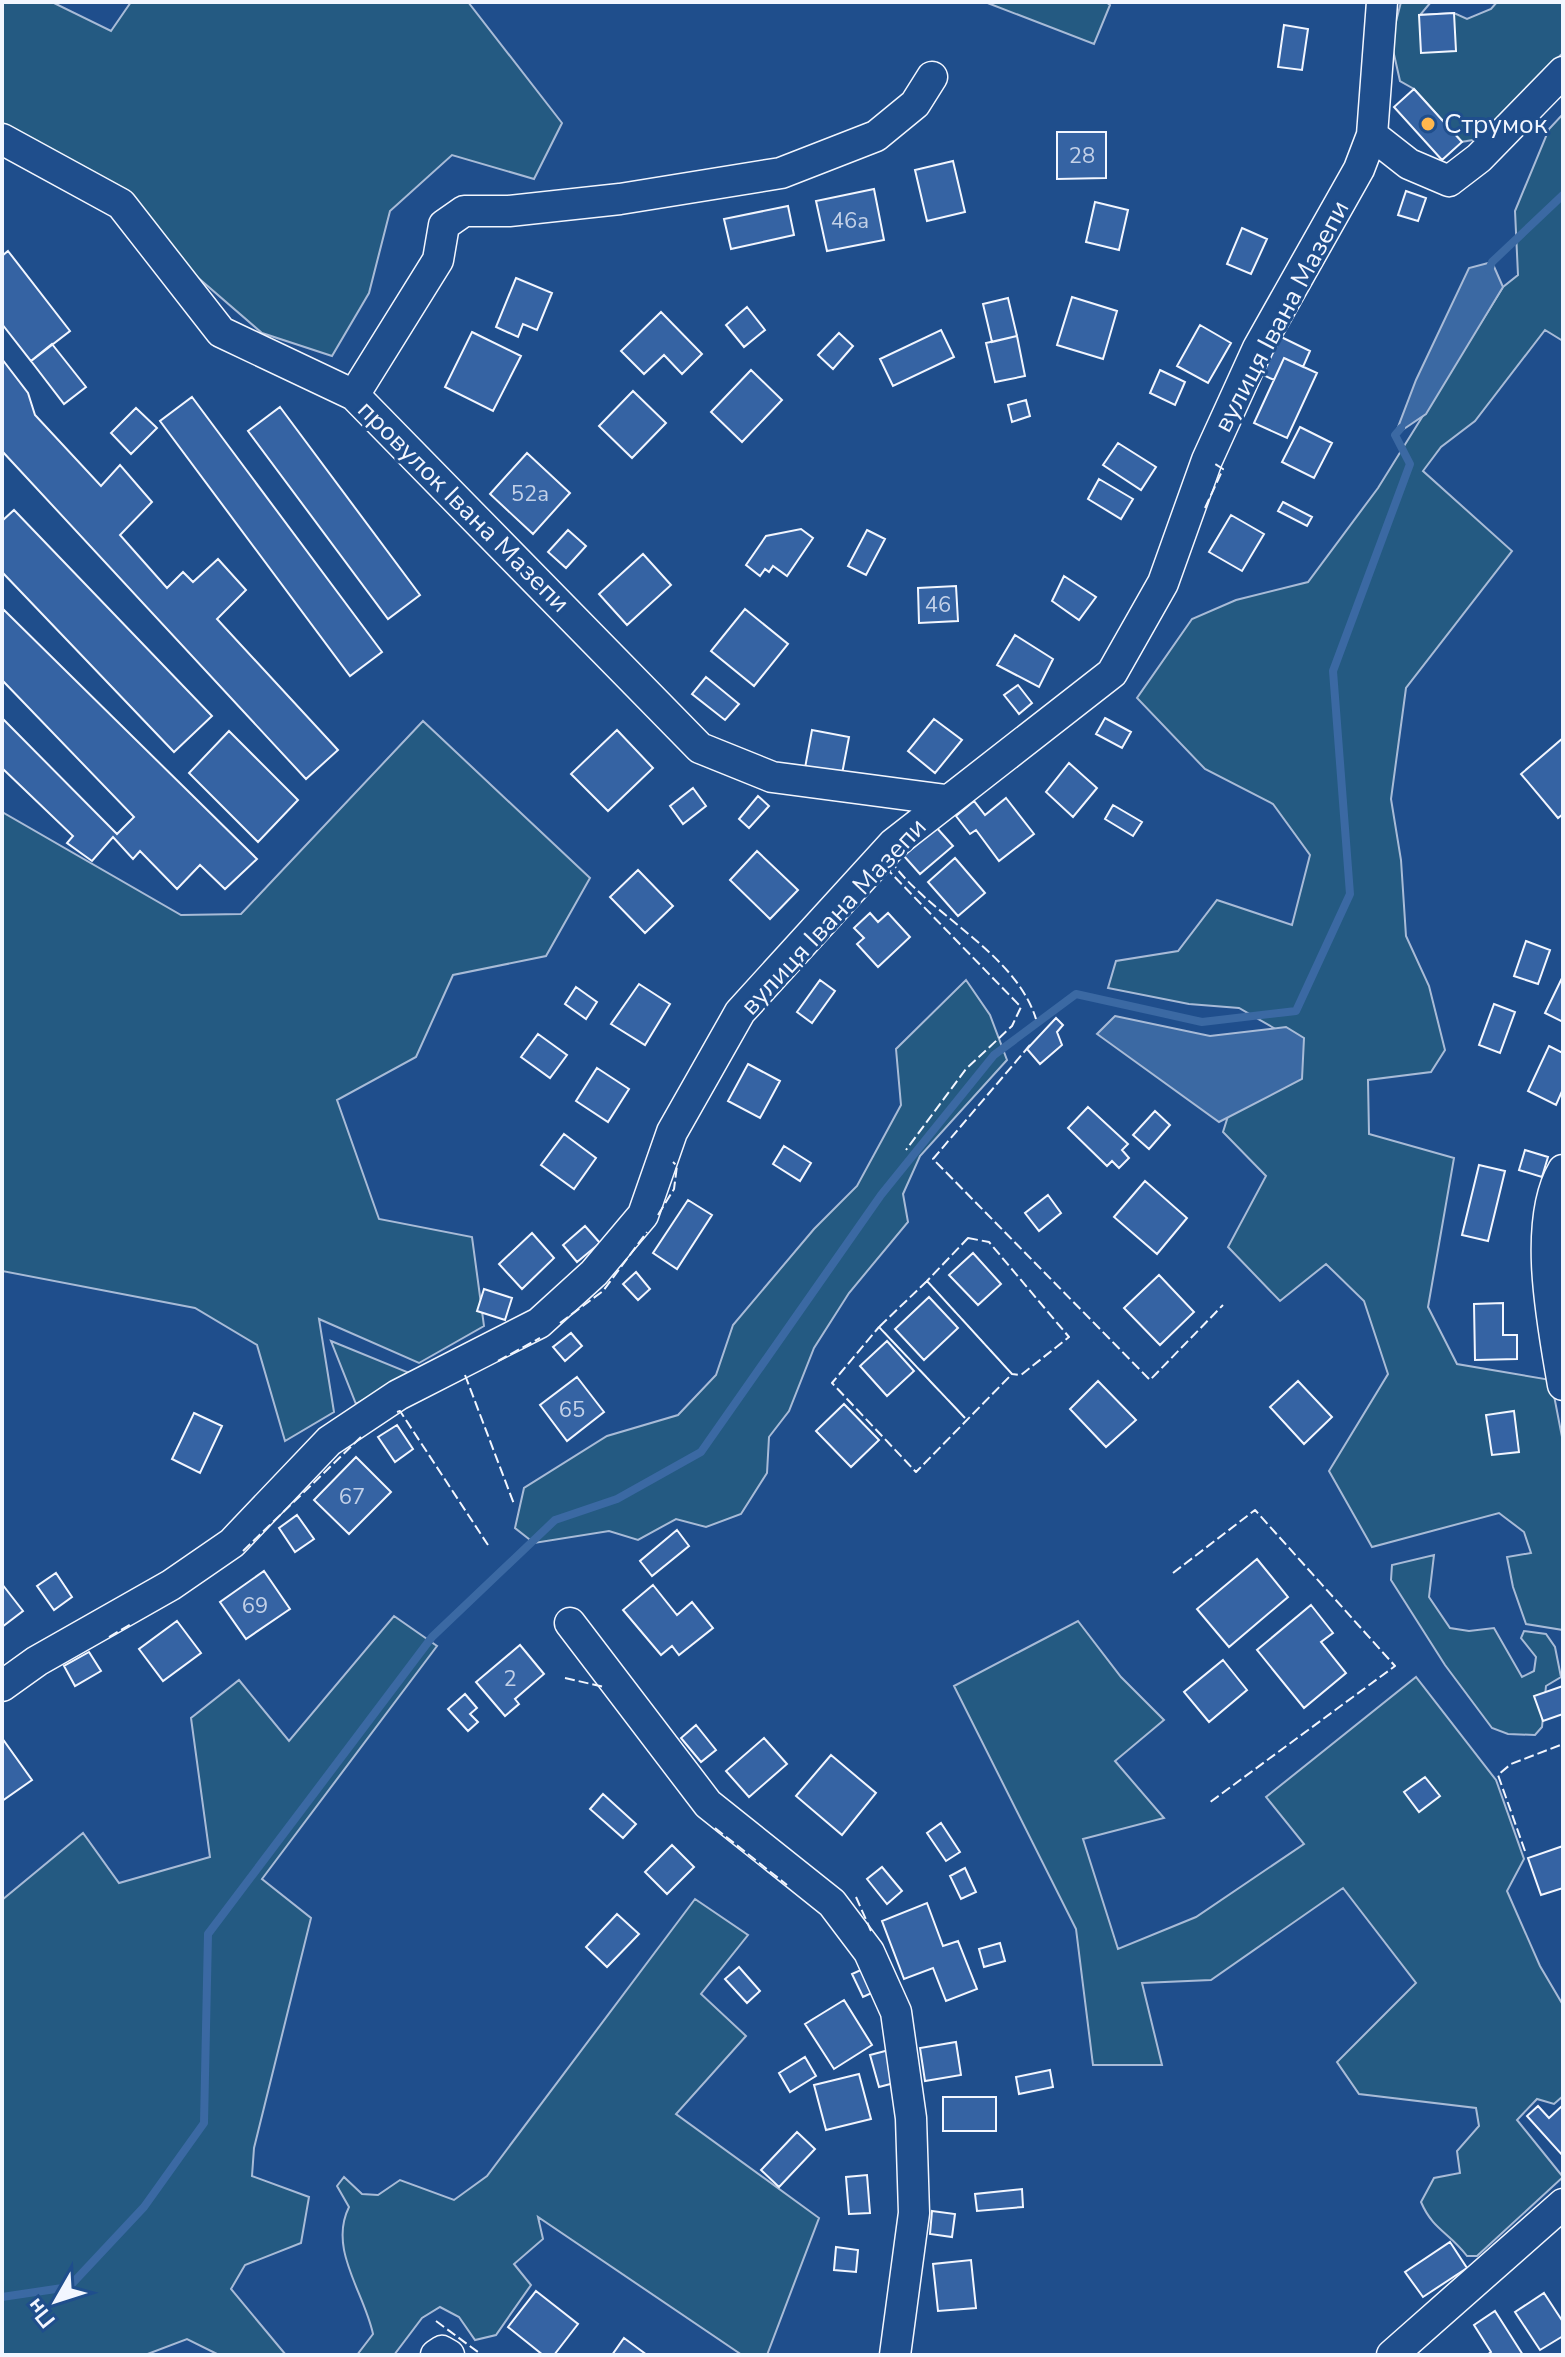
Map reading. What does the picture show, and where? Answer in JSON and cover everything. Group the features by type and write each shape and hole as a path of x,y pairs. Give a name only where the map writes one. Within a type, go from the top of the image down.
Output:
{"street":[{"name":"вулиця Івана Мазепи","path":"2,1686 37,1661 171,1585 232,1543 329,1441 398,1395 539,1323 594,1273 643,1215 672,1132 740,1012 893,844 1112,673 1163,583 1207,460 1258,348 1359,169 1372,135 1382,2"},
{"path":"1372,135 1409,164 1449,181 1479,158 1563,72"},
{"name":"провулок Івана Мазепи","path":"932,77 915,104 876,136 781,173 620,199 509,211 464,211 444,225 438,260 354,395 700,748 772,777 946,800"},
{"path":"2,139 121,204 221,332 354,395"},
{"path":"1563,1170 1554,1186 1546,1270 1563,1385"},
{"path":"570,1623 708,1804 832,1903 869,1952 896,2012 911,2118 914,2213 895,2355"},
{"path":"1392,2355 1563,2204"},
{"path":"436,2355 442,2351 449,2355"}],"shaded area":[{"path":"2,2 52,2 111,31 131,2 468,2 562,123 534,179 452,155 390,211 369,293 332,356 262,333 181,263 124,194 2,124"},
{"path":"985,2 1106,2 1110,5 1094,44"},
{"path":"1401,2 1431,2 1420,15 1454,13 1467,19 1491,9 1497,2 1563,2 1563,53 1504,127 1490,136 1462,142 1414,89 1400,81 1391,41"},
{"path":"1563,114 1563,341 1545,330 1475,421 1441,447 1423,471 1512,551 1406,688 1391,799 1401,860 1406,936 1429,986 1445,1050 1431,1072 1368,1080 1369,1134 1454,1158 1428,1307 1457,1364 1551,1380 1563,1442 1563,1630 1526,1624 1513,1587 1507,1557 1531,1553 1524,1532 1499,1513 1372,1547 1329,1471 1388,1374 1364,1301 1326,1264 1280,1301 1228,1247 1266,1176 1223,1132 1234,1097 1293,1039 1239,1008 1189,1004 1108,988 1116,961 1178,951 1217,900 1292,925 1310,855 1273,804 1205,769 1137,698 1192,619 1236,600 1308,582 1378,488 1503,287 1518,275 1515,211 1549,129"},
{"path":"1492,262 1503,287 1426,414 1395,435 1416,380 1469,268"},
{"path":"423,721 590,878 546,956 453,975 416,1057 337,1100 379,1219 472,1237 484,1326 419,1363 319,1319 334,1412 285,1441 257,1345 195,1308 2,1271 2,812 181,915 241,914"},
{"path":"966,980 990,1015 1007,1060 920,1156 903,1194 908,1222 849,1293 814,1348 789,1411 769,1437 767,1473 741,1514 706,1527 676,1519 638,1540 609,1531 534,1543 515,1528 524,1488 607,1436 678,1415 716,1375 733,1325 814,1229 857,1186 901,1105 896,1049"},
{"path":"1115,1016 1210,1036 1286,1027 1304,1038 1302,1079 1219,1122 1097,1034"},
{"path":"331,1341 412,1374 356,1404"},
{"path":"1434,1555 1429,1597 1450,1628 1469,1631 1494,1628 1522,1677 1534,1671 1536,1657 1521,1638 1524,1631 1546,1634 1555,1647 1561,1677 1546,1686 1542,1727 1535,1735 1508,1734 1492,1728 1445,1665 1391,1580 1392,1565"},
{"path":"394,1616 437,1646 262,1879 311,1918 254,2148 252,2176 309,2197 301,2243 245,2265 231,2289 286,2355 219,2355 187,2339 145,2355 2,2355 2,1900 83,1833 119,1883 210,1857 191,1718 239,1680 289,1741"},
{"path":"1078,1621 1121,1677 1164,1720 1115,1761 1164,1818 1083,1839 1118,1949 1196,1917 1304,1844 1266,1797 1416,1677 1496,1780 1524,1859 1507,1891 1540,1966 1563,2005 1563,2096 1554,2104 1537,2099 1517,2120 1563,2177 1477,2256 1467,2256 1436,2225 1421,2202 1434,2178 1460,2173 1457,2151 1479,2126 1476,2108 1359,2094 1337,2062 1416,1983 1343,1888 1211,1980 1142,1983 1162,2065 1093,2065 1076,1929 954,1686"},
{"path":"695,1899 748,1935 701,1994 746,2036 676,2114 819,2218 767,2355 742,2355 538,2217 543,2239 514,2264 531,2285 496,2335 475,2340 459,2317 440,2307 422,2318 394,2355 357,2355 373,2334 345,2255 344,2223 349,2207 337,2186 344,2177 362,2194 378,2195 400,2180 454,2200 487,2176"}],"building":[{"path":"1454,13 1456,51 1421,53 1419,15"},
{"path":"1284,25 1308,29 1302,70 1278,67"},
{"name":"Струмок","path":"1414,89 1462,142 1442,160 1394,107"},
{"path":"1057,132 1106,132 1106,178 1057,179"},
{"path":"953,161 965,212 927,221 915,170"},
{"path":"874,189 884,240 827,251 816,201"},
{"path":"1406,191 1426,198 1418,221 1398,215"},
{"path":"1095,202 1128,210 1119,250 1086,242"},
{"path":"788,206 794,235 731,249 724,219"},
{"path":"1242,228 1267,239 1251,274 1227,264"},
{"path":"8,251 70,331 31,361 2,324 2,256"},
{"path":"516,278 552,293 537,330 523,324 518,337 496,327"},
{"path":"1072,297 1117,311 1103,359 1057,345"},
{"path":"1008,298 1017,336 992,342 983,304"},
{"path":"747,307 765,330 744,347 726,325"},
{"path":"661,312 702,354 682,374 664,355 644,374 621,351"},
{"path":"1200,325 1231,343 1208,383 1177,366"},
{"path":"941,330 954,357 893,386 880,359"},
{"path":"472,332 521,356 493,411 445,387"},
{"path":"839,333 853,346 833,369 818,355"},
{"path":"1275,334 1310,351 1303,367 1284,358 1274,380 1257,372"},
{"path":"1017,336 1025,376 995,382 986,343"},
{"path":"52,344 86,387 64,404 31,361"},
{"path":"1284,358 1317,373 1287,438 1254,423"},
{"path":"2,359 28,393 35,415 101,486 120,465 152,502 120,535 167,588 183,572 193,582 218,559 246,590 217,619 338,750 306,779 2,451"},
{"path":"751,370 782,400 742,442 711,412"},
{"path":"1160,370 1185,382 1175,405 1150,393"},
{"path":"633,391 666,423 632,458 599,426"},
{"path":"192,397 382,652 350,676 160,421"},
{"path":"1026,400 1030,416 1012,422 1008,405"},
{"path":"280,407 420,595 388,619 248,431"},
{"path":"136,408 157,428 131,454 111,433"},
{"path":"1300,427 1332,443 1314,478 1282,462"},
{"path":"1118,443 1156,467 1141,490 1103,465"},
{"path":"527,453 570,493 533,534 490,494"},
{"path":"1099,479 1133,499 1121,519 1088,499"},
{"path":"1283,502 1312,517 1307,526 1278,511"},
{"path":"14,510 212,716 174,752 2,572 2,521"},
{"path":"1231,515 1264,534 1242,571 1209,552"},
{"path":"801,529 813,538 787,576 773,566 769,572 765,569 760,576 746,565 766,536"},
{"path":"568,530 586,546 566,568 548,552"},
{"path":"867,530 885,539 866,575 848,566"},
{"path":"643,554 671,585 627,625 599,594"},
{"path":"1064,576 1096,597 1079,620 1052,601"},
{"path":"956,586 958,621 919,623 918,588"},
{"path":"3,609 257,859 225,889 200,865 177,889 140,851 133,859 113,837 92,861 67,843 73,836 2,768 2,718 117,834 134,817 2,680"},
{"path":"745,609 788,644 754,686 711,651"},
{"path":"1015,635 1053,659 1039,687 997,665"},
{"path":"706,677 739,704 725,720 692,694"},
{"path":"1018,685 1032,703 1019,714 1004,695"},
{"path":"1105,718 1131,732 1122,748 1096,734"},
{"path":"934,719 962,740 935,773 908,751"},
{"path":"617,730 653,768 608,811 571,774"},
{"path":"812,730 849,737 842,774 805,768"},
{"path":"229,731 298,800 258,842 189,773"},
{"path":"1563,738 1563,814 1558,818 1521,774"},
{"path":"1069,763 1097,788 1073,817 1046,792"},
{"path":"693,788 706,806 683,824 670,806"},
{"path":"758,796 769,806 749,828 739,819"},
{"path":"1006,798 1034,834 999,861 976,830 970,834 956,816 974,801 985,815"},
{"path":"1113,805 1142,822 1133,836 1105,819"},
{"path":"936,827 953,846 920,874 904,856"},
{"path":"757,851 798,890 770,919 730,880"},
{"path":"955,858 985,893 958,916 928,882"},
{"path":"638,870 673,906 645,933 610,897"},
{"path":"870,913 878,922 888,913 910,937 878,967 857,944 864,938 854,928"},
{"path":"1526,941 1550,950 1538,984 1514,976"},
{"path":"1563,976 1563,1022 1545,1013"},
{"path":"820,980 835,991 812,1023 797,1012"},
{"path":"639,984 670,1004 645,1045 611,1024"},
{"path":"576,987 597,1002 586,1019 565,1004"},
{"path":"1494,1004 1515,1012 1500,1053 1479,1045"},
{"path":"1056,1018 1063,1025 1057,1032 1062,1045 1040,1064 1027,1049"},
{"path":"538,1034 567,1055 550,1078 521,1057"},
{"path":"1549,1046 1563,1053 1563,1089 1556,1105 1528,1091"},
{"path":"748,1064 780,1081 760,1118 728,1101"},
{"path":"597,1068 629,1089 608,1122 576,1101"},
{"path":"1088,1107 1128,1144 1122,1150 1129,1158 1119,1168 1112,1161 1107,1166 1068,1128"},
{"path":"1155,1111 1170,1125 1149,1149 1133,1135"},
{"path":"564,1134 596,1158 574,1189 541,1165"},
{"path":"784,1146 811,1163 800,1181 773,1164"},
{"path":"1525,1150 1548,1157 1542,1177 1519,1170"},
{"path":"1479,1165 1505,1171 1488,1241 1462,1235"},
{"path":"1145,1181 1187,1218 1157,1254 1114,1217"},
{"path":"1048,1195 1061,1213 1039,1231 1025,1213"},
{"path":"688,1200 712,1215 677,1269 653,1253"},
{"path":"585,1226 600,1243 577,1262 563,1245"},
{"path":"532,1233 554,1258 522,1289 499,1264"},
{"path":"973,1253 1001,1284 978,1305 949,1275"},
{"path":"636,1272 650,1289 638,1300 623,1284"},
{"path":"1159,1275 1194,1312 1160,1345 1124,1308"},
{"path":"484,1289 512,1298 505,1320 477,1311"},
{"path":"929,1297 958,1328 924,1360 895,1329"},
{"path":"1503,1303 1503,1335 1517,1335 1517,1359 1475,1360 1474,1304"},
{"path":"571,1333 582,1346 565,1361 553,1347"},
{"path":"887,1341 914,1371 887,1396 860,1366"},
{"path":"577,1377 604,1412 567,1441 540,1405"},
{"path":"1098,1381 1136,1420 1106,1447 1070,1409"},
{"path":"1298,1381 1332,1417 1304,1444 1270,1407"},
{"path":"844,1404 879,1440 851,1467 816,1431"},
{"path":"1514,1411 1519,1452 1492,1455 1486,1415"},
{"path":"194,1413 222,1426 200,1473 172,1459"},
{"path":"397,1425 413,1449 395,1462 378,1437"},
{"path":"356,1457 391,1492 349,1534 314,1500"},
{"path":"297,1515 314,1539 295,1552 279,1528"},
{"path":"677,1530 689,1546 652,1576 640,1561"},
{"path":"1257,1559 1288,1597 1229,1647 1197,1609"},
{"path":"264,1571 290,1609 246,1639 220,1602"},
{"path":"56,1573 72,1597 54,1610 37,1586"},
{"path":"2,1584 23,1611 2,1627"},
{"path":"653,1585 677,1615 692,1602 713,1628 679,1655 672,1646 661,1655 623,1610"},
{"path":"1311,1605 1333,1633 1321,1642 1346,1673 1304,1708 1257,1650"},
{"path":"177,1621 201,1653 163,1681 139,1649"},
{"path":"520,1645 544,1674 515,1699 519,1704 505,1716 476,1682"},
{"path":"89,1652 101,1671 75,1686 64,1666"},
{"path":"1223,1660 1247,1690 1209,1722 1184,1692"},
{"path":"1563,1686 1563,1714 1543,1721 1534,1696"},
{"path":"465,1694 477,1708 470,1714 478,1722 468,1731 448,1709"},
{"path":"696,1725 716,1750 701,1762 681,1738"},
{"path":"2,1738 32,1780 2,1801"},
{"path":"764,1738 787,1764 749,1797 726,1771"},
{"path":"831,1755 876,1793 842,1835 796,1796"},
{"path":"1425,1777 1440,1796 1419,1812 1404,1792"},
{"path":"603,1794 636,1824 623,1838 590,1809"},
{"path":"941,1823 960,1852 946,1861 927,1833"},
{"path":"672,1845 694,1867 667,1894 645,1872"},
{"path":"1563,1846 1563,1888 1541,1895 1528,1858"},
{"path":"882,1867 902,1891 887,1904 867,1879"},
{"path":"965,1868 976,1892 961,1899 950,1876"},
{"path":"927,1903 943,1946 958,1941 977,1989 946,2001 933,1968 904,1979 882,1921"},
{"path":"617,1914 639,1934 607,1967 586,1947"},
{"path":"1000,1943 1005,1961 984,1967 979,1949"},
{"path":"739,1967 760,1991 747,2003 725,1979"},
{"path":"865,1968 876,1991 863,1997 852,1974"},
{"path":"844,2000 872,2045 834,2069 805,2024"},
{"path":"956,2042 961,2075 925,2081 920,2048"},
{"path":"889,2050 898,2082 879,2087 870,2055"},
{"path":"805,2057 816,2076 790,2092 779,2073"},
{"path":"1050,2070 1053,2087 1019,2094 1016,2077"},
{"path":"859,2074 871,2119 826,2130 814,2085"},
{"path":"943,2097 996,2097 996,2131 943,2131"},
{"path":"1563,2105 1563,2156 1527,2116 1538,2106 1549,2118"},
{"path":"797,2132 815,2149 779,2187 761,2170"},
{"path":"867,2175 870,2213 849,2214 846,2177"},
{"path":"1022,2189 1023,2207 977,2211 975,2194"},
{"path":"932,2211 955,2214 952,2237 930,2234"},
{"path":"1450,2242 1467,2268 1423,2297 1405,2272"},
{"path":"836,2247 858,2250 856,2272 834,2270"},
{"path":"971,2260 976,2308 938,2311 933,2264"},
{"path":"536,2291 578,2324 554,2355 543,2355 508,2327"},
{"path":"1544,2293 1563,2322 1563,2336 1540,2350 1515,2312"},
{"path":"1495,2311 1523,2355 1487,2355 1491,2352 1474,2325"},
{"path":"624,2338 647,2355 612,2355"}],"waterway":[{"path":"1489,270 1492,262 1563,195"},
{"path":"2,2297 69,2287 144,2207 204,2123 208,1934 432,1637 555,1520 617,1499 701,1452 881,1195 994,1055 1076,994 1202,1022 1296,1011 1350,894 1333,671 1410,464 1395,435 1401,428"}],"fence":[{"path":"1205,508 1223,469 1215,464"},
{"path":"890,860 907,880 1010,974 1025,995 1036,1019"},
{"path":"885,871 887,869 1021,1007 1012,1026 966,1069 906,1150"},
{"path":"1030,1045 933,1159 1150,1380 1223,1305"},
{"path":"658,1215 674,1189 677,1166 673,1162"},
{"path":"560,1323 603,1291 647,1232"},
{"path":"968,1238 989,1242 1069,1337 1021,1375 1012,1374 927,1281 968,1238"},
{"path":"965,1418 879,1327 832,1383 916,1472 1012,1374 927,1281 879,1327 965,1418"},
{"path":"498,1361 540,1338"},
{"path":"465,1375 514,1504"},
{"path":"397,1412 400,1411 488,1545"},
{"path":"243,1551 361,1437"},
{"path":"1173,1573 1255,1510 1395,1666 1209,1803"},
{"path":"109,1637 133,1623"},
{"path":"565,1678 604,1687"},
{"path":"1525,1851 1498,1775 1511,1764 1563,1744"},
{"path":"715,1828 787,1885"},
{"path":"856,1897 871,1931"},
{"path":"436,2321 482,2355"}],"place":[{"name":"Струмок","path":"1428,124"}]}
